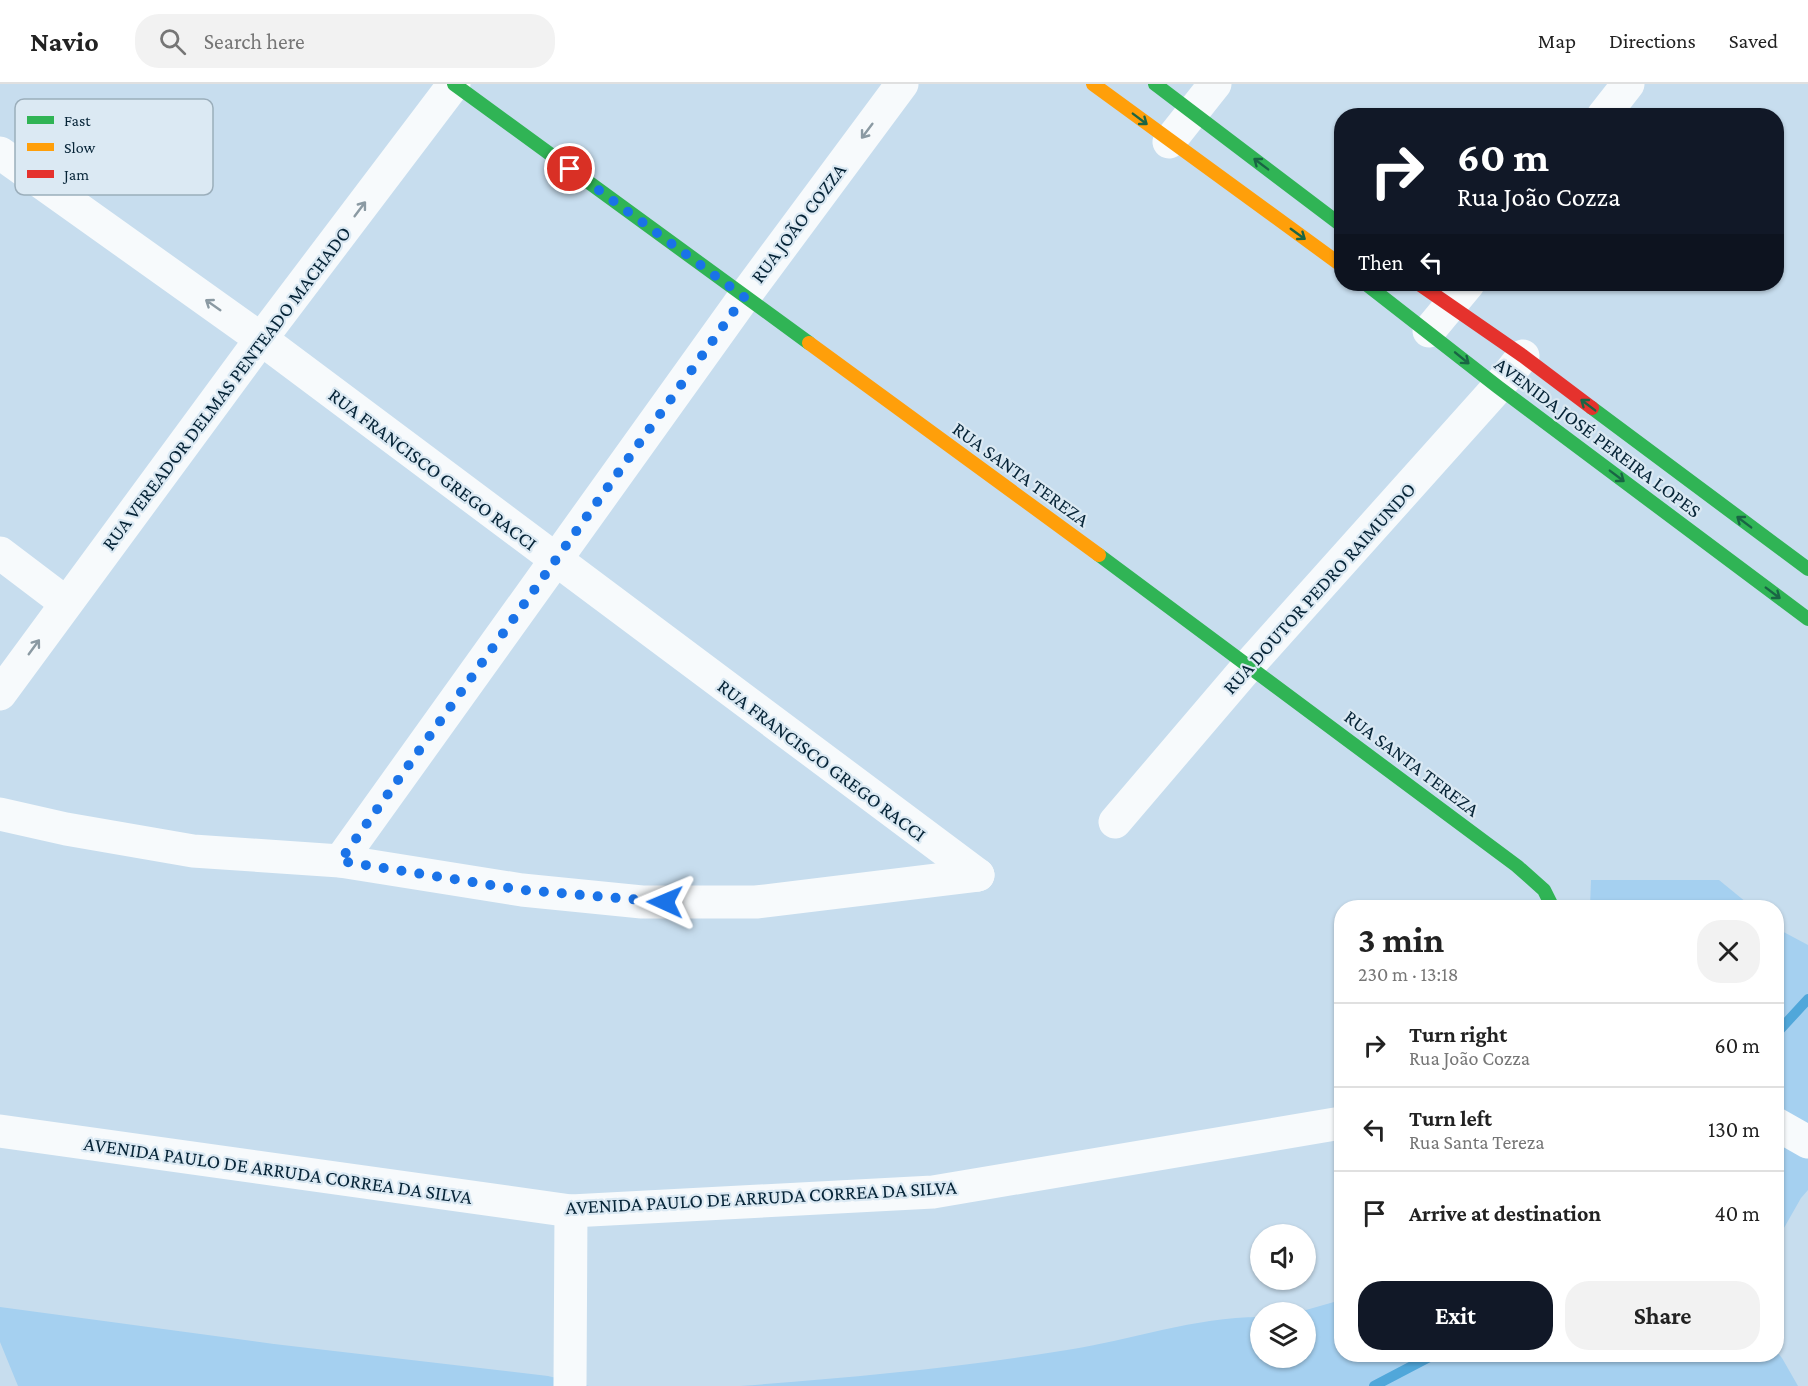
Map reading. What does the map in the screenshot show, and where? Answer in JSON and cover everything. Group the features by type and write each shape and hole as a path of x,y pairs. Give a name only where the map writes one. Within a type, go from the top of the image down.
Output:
{"main road":[{"name":"RUA SANTA TEREZA","path":"454,84 1249,665 1517,866 1544,891 1549,900"},
{"path":"1093,84 1169,142 1334,260"},
{"path":"1155,84 1334,220"},
{"name":"AVENIDA JOSÉ PEREIRA LOPES","path":"1391,291 1449,307 1498,387 1808,619"},
{"name":"AVENIDA JOSÉ PEREIRA LOPES","path":"1428,291 1523,356 1808,569"}],"street":[{"name":"RUA VEREADOR DELMAS PENTEADO MACHADO","path":"0,694 261,339 454,84"},
{"name":"RUA JOÃO COZZA","path":"340,861 744,297 902,84"},
{"path":"1169,142 1215,84"},
{"path":"1609,108 1628,84"},
{"name":"RUA FRANCISCO GREGO RACCI","path":"0,153 15,164"},
{"name":"RUA FRANCISCO GREGO RACCI","path":"59,195 261,339 556,562 978,875 756,902 642,902 522,890 340,861"},
{"name":"RUA DOUTOR PEDRO RAIMUNDO","path":"1115,822 1249,665 1498,387 1523,356"},
{"path":"0,553 66,603"},
{"path":"0,814 66,829 193,851 340,861"},
{"name":"AVENIDA PAULO DE ARRUDA CORREA DA SILVA","path":"0,1131 571,1211 933,1192 1334,1124"},
{"path":"1784,1128 1808,1142"},
{"path":"570,1386 571,1211"}],"shaded area":[{"path":"1591,880 1719,880 1743,900 1590,900"},
{"path":"1784,932 1808,945 1808,1190 1784,1228"},
{"path":"1334,1302 1334,1362 1784,1362 1798,1386 740,1386 863,1376 985,1362 1091,1346 1187,1325 1250,1317 1250,1368 1316,1368 1316,1307"},
{"path":"0,1307 274,1344 548,1376 589,1386 18,1386 0,1342"}],"waterway":[{"path":"1784,1025 1808,999"},
{"path":"1374,1386 1420,1362"}],"traffic: fast":[{"path":"454,84 809,343"},
{"path":"1155,84 1334,220"},
{"path":"1375,291 1498,387 1808,619"},
{"path":"1592,408 1808,569"},
{"path":"1099,555 1517,866 1544,890 1549,900"}],"traffic: slow":[{"path":"1093,84 1334,260"},
{"path":"809,343 1099,555"}],"traffic: jam":[{"path":"1429,291 1523,356 1592,408"}],"route":[{"path":"570,169 744,297 340,861 522,890 642,902 665,902"}]}
